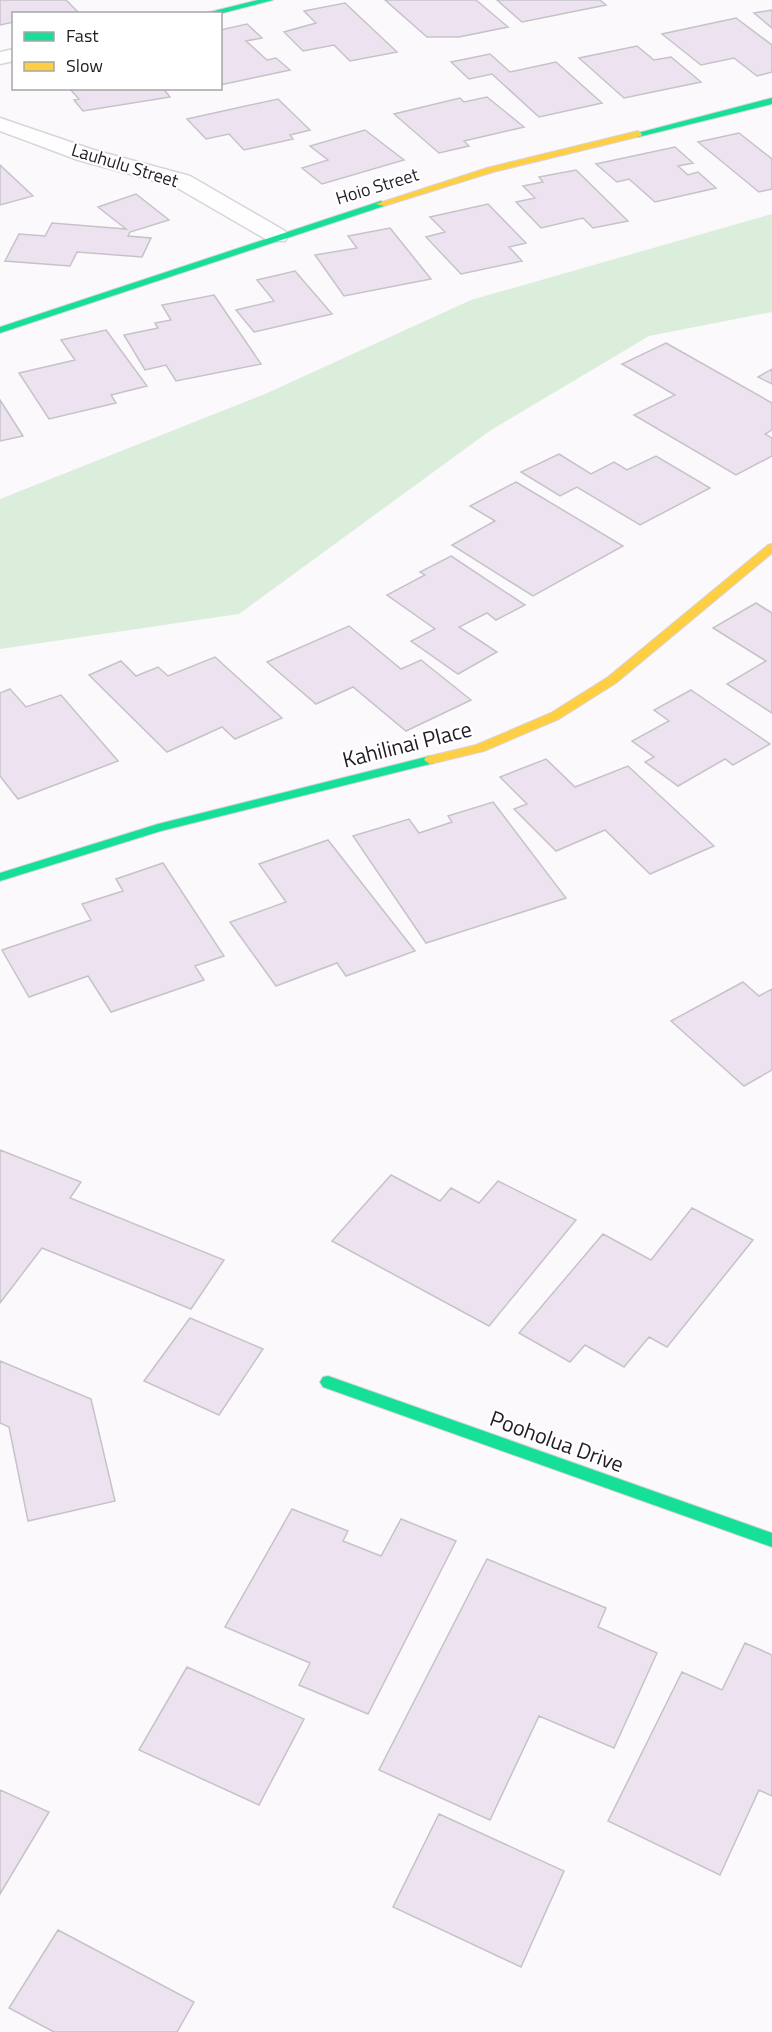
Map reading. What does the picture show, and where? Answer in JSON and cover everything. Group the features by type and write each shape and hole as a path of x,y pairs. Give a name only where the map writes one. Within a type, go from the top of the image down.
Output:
{"street":[{"path":"215,12 269,0"},
{"name":"Hoio Street","path":"0,330 99,301 277,236 490,170 772,101"},
{"name":"Lauhulu Street","path":"0,124 86,155 182,181 277,236"},
{"name":"Kahilinai Place","path":"0,877 158,828 480,748 555,716 612,680 772,547"},
{"name":"Pooholua Drive","path":"328,1382 772,1540"}],"green space":[{"path":"772,214 772,312 649,336 491,430 239,614 0,649 0,499 265,394 471,300"}],"building":[{"path":"0,0 66,0 78,12 12,12 12,22 0,25"},
{"path":"385,0 476,0 508,27 459,37 427,37"},
{"path":"497,0 600,0 606,5 522,22"},
{"path":"345,3 397,52 350,61 334,45 303,51 284,32 316,23 304,11"},
{"path":"772,10 772,28 754,13"},
{"path":"736,18 772,45 772,72 757,76 734,58 701,65 662,34"},
{"path":"247,24 262,38 246,41 267,60 276,58 290,70 222,85 222,30"},
{"path":"637,46 654,60 671,57 701,82 624,98 579,58"},
{"path":"490,54 510,72 556,62 602,103 539,117 492,74 469,79 451,62"},
{"path":"71,90 165,90 170,97 83,111 74,100 79,99"},
{"path":"487,97 524,127 464,141 469,146 439,153 394,114 460,98 464,102"},
{"path":"278,99 310,130 290,135 293,139 244,150 229,134 206,139 187,119"},
{"path":"365,130 404,160 322,184 302,168 328,160 310,146"},
{"path":"739,133 772,159 772,189 759,192 698,142"},
{"path":"675,147 693,163 678,166 688,175 698,172 716,188 655,202 629,179 617,182 596,164"},
{"path":"0,165 33,196 0,205"},
{"path":"576,170 628,221 593,228 583,218 541,228 516,202 535,198 523,186 543,182 539,177"},
{"path":"136,194 169,220 130,232 128,236 151,238 142,257 77,252 70,266 5,261 19,234 45,236 52,223 126,229 98,207"},
{"path":"488,204 526,243 509,247 522,261 461,274 426,237 445,232 430,217"},
{"path":"390,228 431,279 344,296 315,255 357,248 348,236"},
{"path":"295,271 332,314 254,332 236,310 274,301 257,280"},
{"path":"214,295 261,364 176,381 166,365 145,370 124,335 158,328 155,323 171,320 162,305"},
{"path":"106,330 147,386 111,395 116,403 49,419 19,373 75,360 61,340"},
{"path":"666,343 772,403 772,430 765,434 772,438 772,456 736,475 634,415 675,395 622,364"},
{"path":"772,369 772,384 758,377"},
{"path":"0,400 23,436 0,441"},
{"path":"559,454 591,474 614,462 627,470 656,456 710,488 640,525 577,487 560,496 521,472"},
{"path":"516,482 623,546 533,596 452,545 495,521 470,506"},
{"path":"451,556 525,605 496,620 487,613 459,627 497,652 458,674 411,641 435,629 387,595 425,575 420,572"},
{"path":"756,603 772,613 772,713 727,684 766,661 713,628"},
{"path":"349,626 401,669 421,660 471,700 406,731 353,687 316,704 267,662"},
{"path":"215,657 282,718 235,739 222,727 167,752 89,675 121,661 136,676 158,667 168,676"},
{"path":"10,689 26,707 61,695 118,761 18,799 0,776 0,693"},
{"path":"691,690 770,744 733,765 725,759 678,786 645,762 654,757 632,741 669,721 654,710"},
{"path":"546,759 575,787 628,766 714,846 650,874 605,830 556,851 514,809 527,804 500,777"},
{"path":"493,802 566,898 426,943 353,836 409,819 419,833 452,822 448,816"},
{"path":"328,840 415,951 346,976 337,963 276,986 230,922 286,902 259,864"},
{"path":"163,863 224,956 195,966 204,980 111,1012 88,976 29,997 2,950 91,920 82,904 123,891 116,879"},
{"path":"743,982 759,996 772,989 772,1070 744,1086 671,1021"},
{"path":"0,1150 81,1182 70,1198 224,1260 191,1309 42,1248 0,1303"},
{"path":"391,1175 440,1201 451,1188 479,1203 498,1181 576,1220 489,1326 332,1241"},
{"path":"692,1208 753,1240 667,1347 649,1337 624,1367 585,1345 570,1362 519,1333 603,1234 651,1260"},
{"path":"190,1318 263,1349 219,1415 144,1381"},
{"path":"0,1361 91,1399 115,1501 28,1521 9,1427 0,1423"},
{"path":"292,1509 348,1531 343,1541 381,1556 401,1519 456,1541 368,1714 299,1685 310,1663 225,1627"},
{"path":"487,1559 606,1608 598,1627 657,1653 614,1748 539,1716 490,1820 379,1770"},
{"path":"745,1643 772,1655 772,1796 759,1790 720,1875 608,1821 682,1672 722,1690"},
{"path":"187,1667 304,1719 259,1805 139,1750"},
{"path":"0,1790 49,1812 0,1894"},
{"path":"439,1814 564,1871 521,1967 393,1907"},
{"path":"58,1930 194,2002 177,2032 54,2032 9,2008"}],"traffic: fast":[{"path":"215,12 269,0"},
{"path":"638,134 772,101"},
{"path":"0,330 381,204"},
{"path":"0,877 158,828 430,760"},
{"path":"328,1382 772,1540"}],"traffic: slow":[{"path":"381,204 490,170 638,134"},
{"path":"430,760 480,748 555,716 612,680 772,547"}]}
